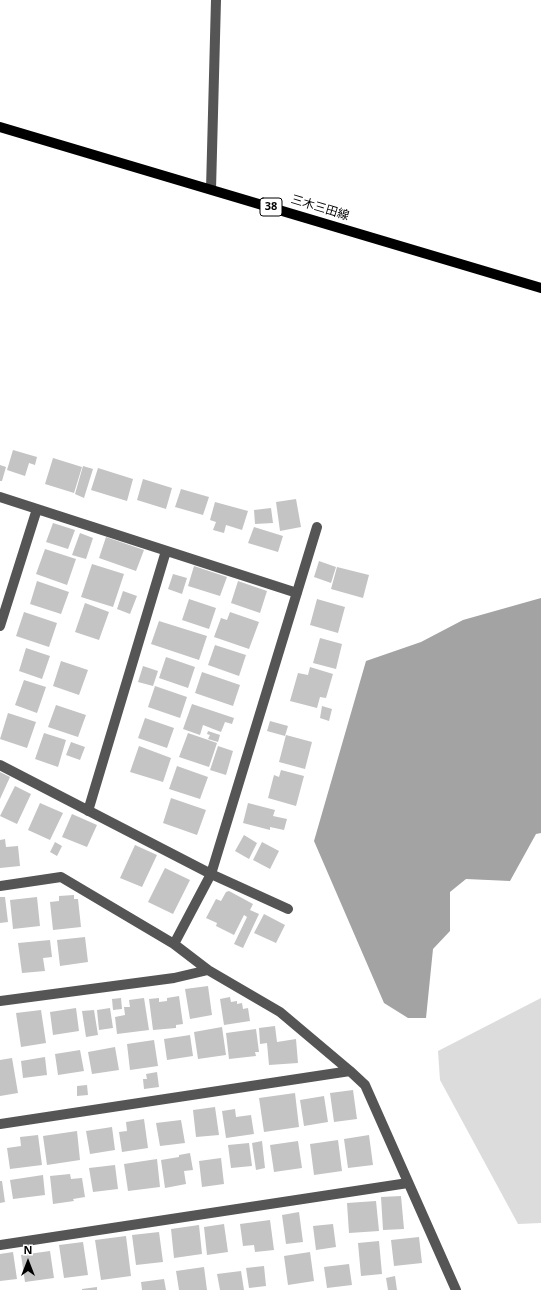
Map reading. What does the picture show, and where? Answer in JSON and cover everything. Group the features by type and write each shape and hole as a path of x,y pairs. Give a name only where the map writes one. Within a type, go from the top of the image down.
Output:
{"main road":[{"name":"三木三田線","path":"0,127 541,288"}],"street":[{"path":"211,189 216,0"},
{"path":"0,497 297,593"},
{"path":"0,626 37,509"},
{"path":"174,944 211,874 317,527"},
{"path":"88,811 166,551"},
{"path":"0,764 211,874 288,909"},
{"path":"0,886 61,876 174,944 208,970 280,1012 350,1071 365,1085 456,1290"},
{"path":"0,1001 174,978 208,970"},
{"path":"0,1124 350,1071"},
{"path":"0,1245 408,1183"}],"shaded area":[{"path":"541,598 541,833 536,834 510,881 466,879 450,892 450,931 433,949 426,1018 408,1018 384,1003 314,841 366,661 421,642 463,620"},
{"path":"541,998 541,1223 518,1224 440,1080 438,1051"}],"building":[{"path":"13,450 37,457 35,465 29,463 25,476 7,470"},
{"path":"53,458 82,467 74,493 45,484"},
{"path":"0,465 6,467 2,481 0,481"},
{"path":"83,466 93,469 84,498 75,494"},
{"path":"98,468 133,479 127,501 91,490"},
{"path":"143,479 172,488 166,509 137,500"},
{"path":"181,489 209,497 203,515 175,507"},
{"path":"296,499 301,527 280,531 276,502"},
{"path":"215,502 248,511 242,530 226,525 224,533 213,530 216,522 210,520"},
{"path":"271,508 273,523 255,524 254,510"},
{"path":"53,523 75,530 68,549 46,542"},
{"path":"254,527 283,536 278,552 248,543"},
{"path":"80,533 93,538 86,559 72,555"},
{"path":"106,537 144,550 136,571 99,558"},
{"path":"45,549 76,559 67,585 36,574"},
{"path":"319,561 336,567 331,583 314,577"},
{"path":"92,564 124,574 113,607 81,597"},
{"path":"194,566 227,577 220,596 188,586"},
{"path":"337,567 369,575 363,598 331,589"},
{"path":"173,574 187,578 182,594 168,589"},
{"path":"37,581 69,592 61,614 30,604"},
{"path":"238,581 267,591 260,613 231,603"},
{"path":"123,591 137,596 130,614 117,609"},
{"path":"189,599 216,608 209,629 182,620"},
{"path":"317,599 345,607 338,633 310,625"},
{"path":"85,603 109,612 99,640 75,632"},
{"path":"24,612 57,623 49,647 16,636"},
{"path":"230,612 259,622 249,649 214,637 221,618 227,620"},
{"path":"159,621 207,636 199,660 151,644"},
{"path":"320,638 342,644 336,669 313,663"},
{"path":"215,645 246,655 239,676 208,665"},
{"path":"26,648 50,656 42,679 19,671"},
{"path":"166,657 195,667 188,688 159,678"},
{"path":"61,661 88,670 79,695 53,686"},
{"path":"143,666 158,671 153,686 138,682"},
{"path":"310,667 333,674 326,698 320,697 317,708 290,701 298,673 308,675"},
{"path":"202,672 240,685 233,706 195,693"},
{"path":"24,680 46,687 37,713 15,705"},
{"path":"155,686 187,697 180,718 148,707"},
{"path":"192,704 234,718 232,724 225,722 221,732 203,725 200,735 183,729"},
{"path":"56,705 86,715 78,737 48,727"},
{"path":"322,706 332,709 329,721 320,718"},
{"path":"8,713 36,722 27,748 0,739"},
{"path":"145,718 174,728 167,748 138,738"},
{"path":"270,721 288,726 285,736 267,731"},
{"path":"208,731 220,735 218,742 208,739 210,735 207,734"},
{"path":"44,733 66,740 58,767 35,759"},
{"path":"188,733 217,743 209,767 179,757"},
{"path":"286,735 312,742 305,769 279,762"},
{"path":"71,742 85,747 80,760 66,755"},
{"path":"139,746 171,758 163,782 130,772"},
{"path":"218,746 233,751 226,775 210,770"},
{"path":"177,766 208,777 200,799 169,789"},
{"path":"281,770 304,776 296,806 268,798 274,775 279,777"},
{"path":"0,772 10,777 0,799"},
{"path":"15,786 31,794 17,824 0,816"},
{"path":"171,798 206,810 197,835 163,823"},
{"path":"40,803 63,813 50,840 28,830"},
{"path":"248,803 275,810 273,816 287,819 284,830 270,827 270,830 243,823"},
{"path":"72,814 97,825 87,847 62,837"},
{"path":"244,835 257,843 249,859 235,851"},
{"path":"5,839 6,847 18,846 20,866 0,868 0,840"},
{"path":"55,842 62,846 57,856 50,852"},
{"path":"262,842 279,851 270,869 253,860"},
{"path":"135,845 157,855 142,887 120,878"},
{"path":"165,868 190,880 173,914 148,902"},
{"path":"229,891 253,904 250,910 259,914 243,948 234,944 247,917 244,915 234,935 216,926 217,923 206,918 216,899 221,901 226,892"},
{"path":"74,895 74,899 78,899 81,927 53,930 50,902 59,901 59,896"},
{"path":"0,897 5,897 8,922 0,923"},
{"path":"37,897 40,926 13,929 10,900"},
{"path":"264,914 285,925 276,943 254,933"},
{"path":"85,937 88,962 60,966 57,940"},
{"path":"50,940 52,957 43,958 45,971 22,973 18,943"},
{"path":"208,986 212,1015 190,1019 185,989"},
{"path":"179,996 183,1024 176,1025 176,1028 153,1030 149,999 159,998 159,1002 167,1001 167,998"},
{"path":"230,997 231,1002 237,1001 237,1004 242,1003 243,1009 248,1008 250,1021 224,1025 220,999"},
{"path":"121,998 122,1009 113,1010 112,999"},
{"path":"144,998 149,1030 117,1034 115,1017 125,1015 124,1007 130,1007 129,1000"},
{"path":"76,1008 79,1031 53,1035 50,1012"},
{"path":"110,1008 113,1028 99,1030 97,1010"},
{"path":"41,1010 46,1043 21,1047 16,1013"},
{"path":"94,1010 98,1035 86,1037 82,1011"},
{"path":"275,1026 277,1042 296,1039 298,1063 269,1065 267,1043 260,1044 259,1028"},
{"path":"222,1027 226,1055 198,1059 194,1032"},
{"path":"256,1029 259,1052 255,1052 256,1056 229,1059 226,1033"},
{"path":"190,1035 193,1056 167,1060 164,1039"},
{"path":"154,1040 158,1066 130,1070 127,1044"},
{"path":"115,1047 119,1070 92,1074 88,1052"},
{"path":"80,1050 84,1071 58,1075 55,1054"},
{"path":"45,1057 47,1075 23,1078 21,1061"},
{"path":"12,1058 18,1093 0,1096 0,1060"},
{"path":"157,1072 159,1087 144,1089 143,1079 147,1079 146,1074"},
{"path":"87,1085 88,1095 77,1096 77,1086"},
{"path":"353,1090 357,1119 334,1122 330,1093"},
{"path":"295,1093 299,1127 264,1132 259,1098"},
{"path":"324,1096 328,1122 304,1126 300,1100"},
{"path":"215,1107 219,1135 196,1137 193,1110"},
{"path":"235,1109 236,1117 251,1115 254,1134 226,1138 222,1111"},
{"path":"144,1119 148,1148 122,1152 119,1132 127,1131 126,1122"},
{"path":"181,1120 185,1143 160,1146 156,1123"},
{"path":"112,1127 115,1150 90,1154 86,1131"},
{"path":"77,1131 80,1160 47,1165 43,1136"},
{"path":"38,1135 42,1165 10,1169 7,1148 21,1146 20,1137"},
{"path":"369,1135 373,1165 348,1168 344,1139"},
{"path":"338,1140 342,1171 314,1175 310,1144"},
{"path":"262,1141 265,1168 256,1170 252,1143"},
{"path":"298,1141 302,1168 274,1172 270,1145"},
{"path":"249,1143 252,1166 231,1168 228,1145"},
{"path":"190,1153 193,1170 184,1171 186,1184 165,1188 161,1160 179,1157 179,1155"},
{"path":"221,1158 224,1184 202,1187 199,1161"},
{"path":"157,1159 160,1187 128,1191 124,1164"},
{"path":"115,1165 118,1189 93,1192 89,1168"},
{"path":"70,1174 71,1179 82,1178 85,1197 73,1199 74,1201 53,1204 50,1176"},
{"path":"43,1175 45,1195 13,1199 10,1180"},
{"path":"0,1181 2,1181 5,1202 0,1203"},
{"path":"401,1196 404,1229 383,1230 381,1197"},
{"path":"376,1201 379,1231 349,1233 347,1203"},
{"path":"299,1212 303,1242 286,1244 282,1215"},
{"path":"270,1220 274,1250 255,1252 254,1245 243,1246 240,1224"},
{"path":"224,1224 228,1252 207,1255 204,1227"},
{"path":"333,1224 336,1247 316,1250 313,1226"},
{"path":"199,1225 202,1254 174,1258 171,1229"},
{"path":"159,1232 163,1262 136,1265 132,1235"},
{"path":"126,1236 131,1276 101,1280 95,1240"},
{"path":"419,1237 422,1263 394,1266 391,1240"},
{"path":"379,1241 382,1274 361,1276 358,1243"},
{"path":"83,1242 88,1275 64,1278 59,1245"},
{"path":"50,1251 54,1278 25,1282 21,1255"},
{"path":"13,1252 17,1279 0,1281 0,1254"},
{"path":"310,1252 314,1281 288,1285 284,1256"},
{"path":"349,1264 352,1285 327,1288 324,1267"},
{"path":"264,1266 266,1286 249,1288 246,1268"},
{"path":"204,1267 207,1290 179,1290 176,1271"},
{"path":"241,1271 244,1290 220,1290 217,1274"},
{"path":"395,1276 397,1290 388,1290 386,1278"},
{"path":"164,1279 166,1290 142,1290 141,1282"},
{"path":"97,1287 97,1290 82,1290 82,1289"}]}
